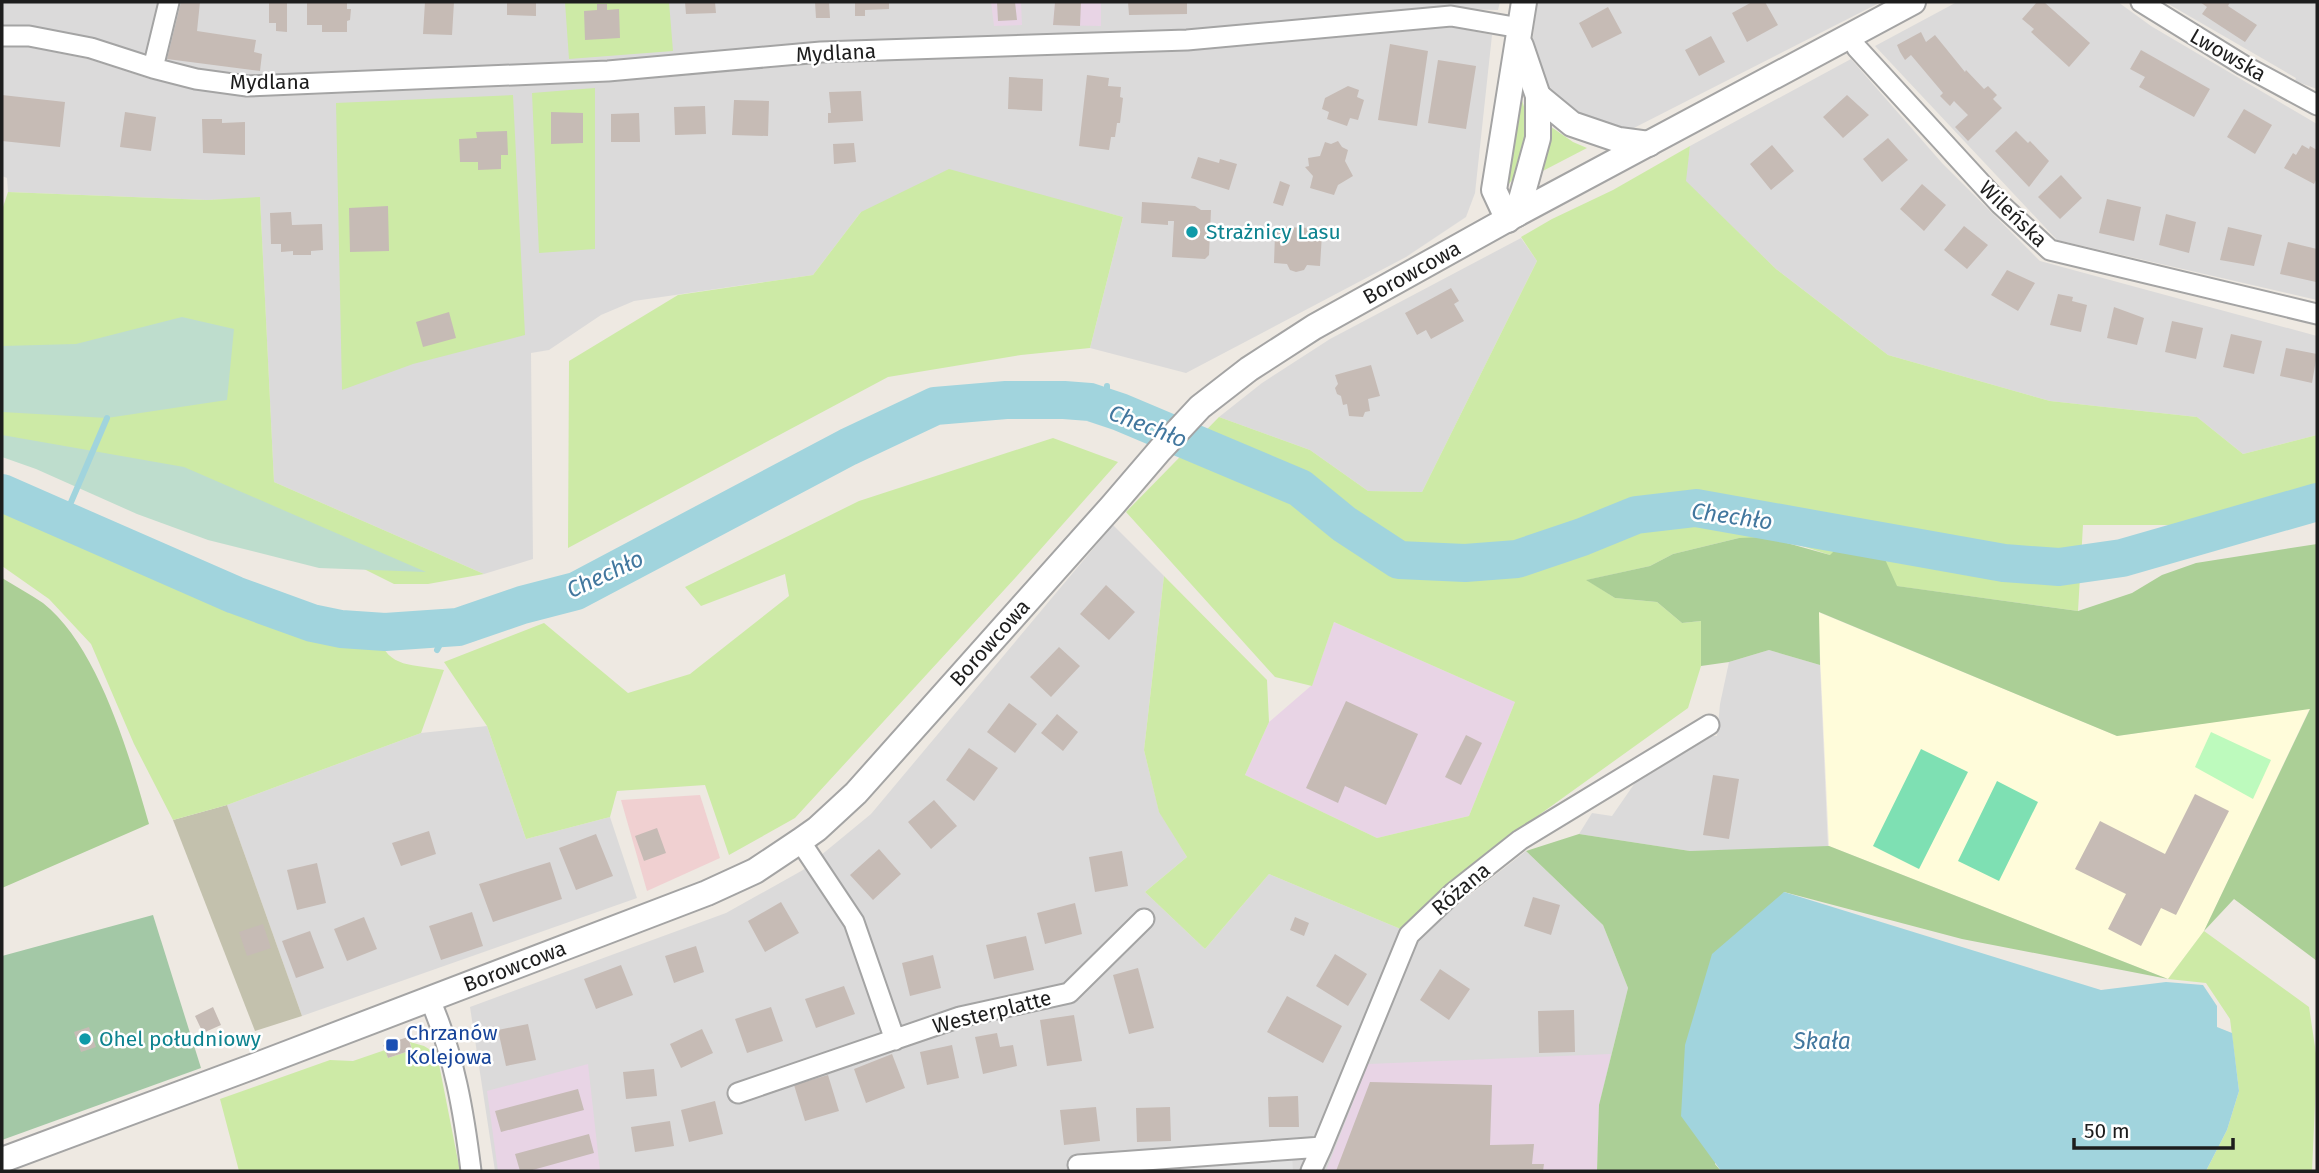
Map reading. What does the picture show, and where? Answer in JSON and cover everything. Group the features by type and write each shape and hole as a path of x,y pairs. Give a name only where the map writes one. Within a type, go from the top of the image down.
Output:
{"street":[{"path":"153,68 169,2"},
{"path":"1476,238 1493,190 1524,2"},
{"name":"Borowcowa","path":"2,1160 430,1000 707,893 755,871 824,823 856,793 1160,450 1200,407 1249,369 1314,327 1512,217 1913,2"},
{"name":"Lwowska","path":"2141,2 2231,58 2317,105"},
{"name":"Mydlana","path":"2,36 29,36 91,48 196,79 247,86 608,71 821,52 1187,40 1451,16 1519,34"},
{"path":"1512,217 1538,138 1538,96 1519,34"},
{"name":"Wileńska","path":"1850,35 1857,48 2000,204 2050,250 2317,314"},
{"path":"1538,96 1572,124 1619,140 1648,144"},
{"path":"1493,190 1512,217"},
{"name":"Różana","path":"1311,1171 1409,935 1453,893 1520,840 1709,725"},
{"path":"800,841 854,922 895,1040"},
{"name":"Westerplatte","path":"738,1093 960,1017 1069,993 1144,919"},
{"path":"430,1000 449,1051 466,1124 471,1171"},
{"path":"1078,1165 1322,1147"},
{"path":"10,1171 30,1150"}],"shaded area":[{"path":"2,2 1500,2 1498,10 1450,9 1186,33 607,64 280,77 219,75 2,30"},
{"path":"991,2 1021,2 1022,25 994,26"},
{"path":"1055,2 1101,2 1101,26 1053,25"},
{"path":"1537,2 1881,2 1624,133 1614,133 1553,101 1531,54"},
{"path":"1957,2 2118,2 2151,26 2317,124 2317,300 2057,240 1875,46"},
{"path":"2165,2 2317,2 2317,89 2295,81 2296,78"},
{"path":"1452,27 1492,35 1475,193 1466,217 1406,257 1186,373 1090,348 1123,217 1066,202 861,212 813,275 634,301 601,315 549,350 531,353 533,559 484,574 274,482 260,198 207,200 8,192 7,178 2,176 2,47 28,47 88,59 150,79 216,93 280,96 609,82 822,63 1187,51"},
{"path":"1851,59 1942,163 2040,261 2317,336 2317,435 2243,454 2197,417 2050,401 1888,355 1776,269 1685,181 1690,146"},
{"path":"1521,238 1537,261 1422,492 1368,491 1310,450 1219,417 1262,383 1330,339"},
{"path":"1113,525 1164,576 1144,750 1159,811 1187,857 1145,892 1205,949 1269,874 1403,930 1420,934 1526,851 1603,925 1628,988 1599,1105 1597,1171 495,1171 470,1007 726,913 803,870 871,814"},
{"path":"1818,612 2117,736 2310,708 2204,931 2168,979 1829,846"},
{"path":"1334,622 1515,702 1469,816 1377,838 1245,775 1269,722 1312,685"},
{"path":"1769,650 1820,665 1828,847 1690,851 1579,834 1592,813 1612,816 1639,777 1702,735 1717,736 1720,704 1729,662"},
{"path":"487,726 526,839 610,817 637,898 302,1016 227,805 421,733"},
{"path":"700,795 720,858 647,891 621,800"},
{"path":"227,805 302,1016 255,1031 173,820"},
{"path":"1611,1054 1599,1105 1597,1171 1326,1171 1368,1064"},
{"path":"588,1064 600,1171 498,1171 487,1091"},
{"path":"1292,1155 1293,1171 1181,1171 1180,1162"}],"green space":[{"path":"565,2 669,2 673,51 569,59"},
{"path":"595,88 595,249 539,253 532,93"},
{"path":"1519,91 1527,119 1527,143 1516,174 1503,190"},
{"path":"513,95 525,335 413,364 342,390 336,103"},
{"path":"1544,122 1573,142 1587,148 1535,175"},
{"path":"1690,146 1686,181 1776,269 1888,355 2050,401 2197,417 2243,454 2317,435 2317,490 2214,520 2187,525 2083,525 2078,611 1896,586 1830,555 1787,541 1739,538 1673,554 1650,566 1587,580 1615,598 1657,602 1682,623 1701,621 1701,666 1688,708 1504,840 1452,882 1403,930 1269,874 1205,949 1145,892 1187,857 1159,812 1144,750 1164,576 1267,680 1269,722 1245,775 1377,838 1469,816 1515,702 1334,622 1312,686 1275,677 1126,512 1219,417 1310,450 1368,491 1422,492 1537,261 1521,237 1613,190"},
{"path":"949,169 1123,217 1090,348 1021,355 888,377 568,548 569,361 678,295 813,275 861,212"},
{"path":"8,192 207,200 260,197 274,482 484,574 428,584 394,584 332,553 2,448 2,210"},
{"path":"182,317 234,329 227,400 107,418 2,412 2,346 76,344"},
{"path":"2,435 184,467 426,572 319,568 208,540 137,514 36,469 2,457"},
{"path":"1053,438 1118,462 795,818 729,855 705,785 617,791 610,817 526,839 487,726 444,662 544,623 628,693 690,674 789,596 785,574 701,606 685,587 859,501"},
{"path":"2,501 196,590 336,636 379,636 383,647 395,660 444,670 421,733 227,805 173,820 134,744 91,644 49,599 2,566"},
{"path":"1765,537 1830,555 1842,543 1879,546 1897,586 2078,611 2132,593 2162,575 2196,563 2317,544 2317,961 2234,899 2204,931 2310,709 2117,736 1819,612 1820,665 1769,650 1729,662 1701,666 1701,621 1682,623 1657,602 1615,598 1586,580 1650,566 1673,554 1739,538"},
{"path":"2,578 43,603 63,622 81,647 110,705 149,824 2,888"},
{"path":"2211,732 2271,760 2253,799 2195,767"},
{"path":"1921,749 1968,772 1919,869 1873,846"},
{"path":"1997,781 2038,802 1999,881 1958,861"},
{"path":"1579,834 1690,851 1829,846 2168,979 1962,939 1784,892 1715,1164 1721,1171 1597,1171 1599,1105 1628,988 1603,925 1526,851"},
{"path":"153,915 201,1068 2,1140 2,956"},
{"path":"2204,931 2309,1007 2317,1060 2312,1171 2206,1171 2227,1130 2239,1091 2230,1019 2206,983 2168,979"},
{"path":"410,1042 437,1054 460,1171 239,1171 220,1099 330,1060 353,1061 385,1050 388,1058 412,1050"}],"water":[{"name":"Skała","path":"1784,892 2101,990 2166,982 2203,985 2217,1006 2217,1027 2232,1033 2239,1091 2227,1130 2206,1171 1721,1171 1681,1116 1685,1045 1712,954"}],"building":[{"path":"181,2 200,2 197,31 256,40 254,52 262,54 260,71 167,59"},
{"path":"269,2 287,2 287,32 276,31 276,23 269,23"},
{"path":"307,2 347,2 347,9 351,9 347,32 322,32 322,25 307,25"},
{"path":"425,2 454,2 452,35 423,34"},
{"path":"507,2 536,2 536,16 507,15"},
{"path":"685,2 715,2 716,13 686,14"},
{"path":"815,2 829,2 830,18 816,18"},
{"path":"855,2 889,2 889,9 865,10 865,16 855,16"},
{"path":"997,2 1015,2 1017,20 998,21"},
{"path":"1055,2 1081,2 1080,26 1053,25"},
{"path":"1128,2 1187,2 1187,14 1129,15"},
{"path":"1752,2 1765,2 1778,25 1747,42 1732,13"},
{"path":"2037,2 2044,2 2090,43 2069,67 2031,32 2034,29 2022,19"},
{"path":"2200,2 2230,2 2228,6 2257,25 2245,42 2202,14 2207,7"},
{"path":"597,4 607,4 607,10 619,9 620,38 585,40 584,11 597,10"},
{"path":"1608,7 1622,33 1592,48 1579,23"},
{"path":"1921,32 1926,42 1935,35 1965,72 1966,70 1984,89 1988,86 1997,95 1993,99 2002,108 1968,141 1955,127 1968,115 1954,101 1950,106 1940,96 1943,93 1911,55 1905,60 1900,52 1897,45"},
{"path":"1711,36 1725,62 1699,76 1685,50"},
{"path":"1390,44 1428,51 1417,126 1378,120"},
{"path":"2141,50 2210,89 2194,117 2139,87 2145,77 2130,69"},
{"path":"1438,60 1476,66 1466,129 1428,123"},
{"path":"1087,75 1109,78 1108,86 1121,87 1120,97 1123,98 1120,123 1117,123 1115,137 1111,137 1109,150 1079,146"},
{"path":"1009,77 1043,79 1042,111 1008,109"},
{"path":"1348,86 1359,90 1357,97 1364,100 1358,120 1350,118 1347,126 1327,119 1329,112 1322,109 1325,98"},
{"path":"861,91 863,121 828,123 828,113 831,113 829,92"},
{"path":"2,95 65,102 60,147 2,141"},
{"path":"1847,95 1869,115 1843,138 1823,117"},
{"path":"734,100 769,101 768,136 732,135"},
{"path":"705,106 706,134 675,135 674,107"},
{"path":"2244,109 2272,125 2255,154 2227,137"},
{"path":"125,112 156,117 151,151 120,147"},
{"path":"551,112 583,113 583,143 551,144"},
{"path":"639,113 640,142 611,142 611,114"},
{"path":"202,119 222,119 222,123 245,122 245,155 203,153"},
{"path":"507,131 508,155 501,155 501,169 478,170 478,162 460,162 459,139 477,138 476,132"},
{"path":"2016,131 2049,161 2029,187 1995,151"},
{"path":"1888,138 1908,160 1882,182 1863,159"},
{"path":"1338,141 1348,150 1345,161 1353,176 1338,185 1334,195 1310,188 1313,176 1305,167 1309,166 1308,158 1320,156 1325,142 1331,144"},
{"path":"854,143 856,162 834,164 833,144"},
{"path":"1772,145 1794,171 1771,190 1750,164"},
{"path":"2302,145 2317,150 2317,178 2314,184 2284,168 2293,153 2296,155"},
{"path":"1198,157 1219,163 1220,159 1237,164 1229,190 1191,178"},
{"path":"2061,175 2082,198 2060,219 2038,197"},
{"path":"1280,181 1290,185 1283,206 1273,203"},
{"path":"1922,184 1946,205 1924,231 1900,209"},
{"path":"2107,199 2141,207 2134,241 2099,233"},
{"name":"Strażnicy Lasu","path":"1142,202 1195,206 1201,210 1211,210 1209,255 1205,259 1172,257 1174,221 1168,221 1168,225 1141,223"},
{"path":"388,206 389,251 350,252 349,208"},
{"path":"291,212 292,225 322,224 323,250 311,251 311,255 293,255 293,251 281,252 281,244 271,244 270,213"},
{"path":"2166,214 2196,222 2189,253 2159,245"},
{"path":"1964,226 1988,245 1967,269 1944,250"},
{"path":"2228,227 2262,235 2254,266 2220,260"},
{"path":"1277,228 1311,228 1311,234 1322,234 1320,266 1307,265 1304,270 1296,272 1290,270 1287,264 1274,263 1275,234"},
{"path":"2288,242 2317,249 2316,282 2280,274"},
{"path":"2007,270 2035,283 2018,311 1991,295"},
{"path":"1451,288 1459,301 1454,304 1464,321 1431,339 1426,330 1417,335 1405,313"},
{"path":"2058,294 2073,297 2072,301 2087,305 2081,332 2050,325"},
{"path":"2114,307 2144,318 2137,345 2107,338"},
{"path":"449,312 456,338 423,347 416,322"},
{"path":"2172,321 2203,328 2196,359 2165,352"},
{"path":"2231,334 2262,341 2254,374 2223,367"},
{"path":"2286,348 2317,354 2312,383 2280,376"},
{"path":"1371,365 1380,396 1368,399 1370,411 1365,412 1363,417 1349,416 1347,404 1343,405 1341,396 1337,394 1335,375"},
{"path":"1106,585 1135,612 1109,640 1080,614"},
{"path":"1059,647 1080,666 1051,697 1030,677"},
{"path":"1346,701 1418,734 1386,805 1345,786 1338,803 1306,788"},
{"path":"1009,703 1037,724 1015,753 987,732"},
{"path":"1057,714 1078,732 1063,751 1041,733"},
{"path":"1466,735 1482,743 1461,785 1445,777"},
{"path":"969,748 998,768 974,801 946,780"},
{"path":"1713,775 1739,779 1729,839 1703,835"},
{"path":"2195,794 2229,811 2176,915 2161,908 2141,946 2108,929 2126,894 2075,869 2100,821 2165,854"},
{"path":"934,800 957,826 931,849 908,822"},
{"path":"657,828 666,853 644,861 635,836"},
{"path":"429,831 436,854 401,866 392,843"},
{"path":"596,834 613,876 576,890 559,848"},
{"path":"879,849 901,874 873,900 850,875"},
{"path":"1122,851 1128,886 1095,892 1089,857"},
{"path":"550,862 562,899 493,922 479,884"},
{"path":"317,863 326,903 297,910 287,870"},
{"path":"1533,897 1560,905 1551,935 1524,926"},
{"path":"781,902 799,933 765,952 748,921"},
{"path":"1075,903 1082,934 1045,944 1037,913"},
{"path":"472,912 483,946 441,960 429,926"},
{"path":"364,917 377,949 347,961 334,929"},
{"path":"1295,917 1309,923 1304,936 1290,930"},
{"path":"263,924 271,948 247,956 239,932"},
{"path":"310,931 324,968 296,978 282,941"},
{"path":"1026,936 1034,970 994,979 986,945"},
{"path":"696,946 704,972 674,983 665,956"},
{"path":"1335,954 1367,974 1348,1006 1316,986"},
{"path":"933,955 941,988 910,996 902,963"},
{"path":"621,965 633,995 596,1009 584,979"},
{"path":"1138,968 1154,1028 1129,1034 1113,975"},
{"path":"1440,969 1470,989 1449,1020 1420,1000"},
{"path":"844,986 855,1014 816,1028 805,999"},
{"path":"1287,996 1342,1026 1323,1063 1267,1032"},
{"path":"213,1007 221,1025 203,1033 195,1016"},
{"path":"771,1007 783,1041 747,1053 735,1019"},
{"path":"1574,1010 1575,1052 1539,1053 1538,1011"},
{"path":"1074,1015 1082,1061 1047,1066 1040,1020"},
{"path":"528,1024 536,1060 506,1066 498,1030"},
{"name":"Ohel południowy","path":"89,1027 96,1047 81,1052 74,1032"},
{"path":"702,1029 713,1053 681,1068 670,1044"},
{"path":"997,1033 1000,1047 1013,1045 1017,1066 983,1074 975,1037"},
{"path":"408,1037 412,1050 388,1058 383,1045"},
{"path":"952,1045 959,1078 927,1085 920,1052"},
{"path":"892,1054 905,1088 866,1103 854,1069"},
{"path":"654,1069 657,1096 626,1099 623,1072"},
{"path":"828,1075 839,1111 805,1121 794,1085"},
{"path":"1370,1082 1492,1085 1490,1145 1534,1144 1532,1164 1544,1164 1543,1171 1336,1171"},
{"path":"578,1089 584,1110 501,1132 495,1111"},
{"path":"1298,1096 1299,1127 1269,1127 1268,1097"},
{"path":"715,1101 723,1134 689,1142 681,1110"},
{"path":"1096,1107 1100,1141 1064,1145 1060,1110"},
{"path":"1170,1107 1171,1141 1137,1142 1136,1108"},
{"path":"670,1121 674,1146 635,1152 631,1127"},
{"path":"589,1134 594,1153 529,1171 520,1171 515,1154"}],"waterway":[{"path":"1107,386 1107,408"},
{"name":"Chechło","path":"2,493 235,595 312,623 341,629 385,632 458,627 522,605 576,591 848,447 935,406 1006,400 1090,402 1120,412 1300,488 1344,524 1399,560 1465,563 1517,559 1636,515 1696,508 2004,563 2059,567 2122,558 2317,502"},
{"path":"63,521 107,418"},
{"path":"2259,532 2260,519"},
{"path":"437,650 449,627"},
{"path":"397,646 400,631"}],"place":[{"name":"Strażnicy Lasu","path":"1192,232"},
{"name":"Ohel południowy","path":"85,1039"},
{"name":"Chrzanów Kolejowa","path":"392,1045"}]}
